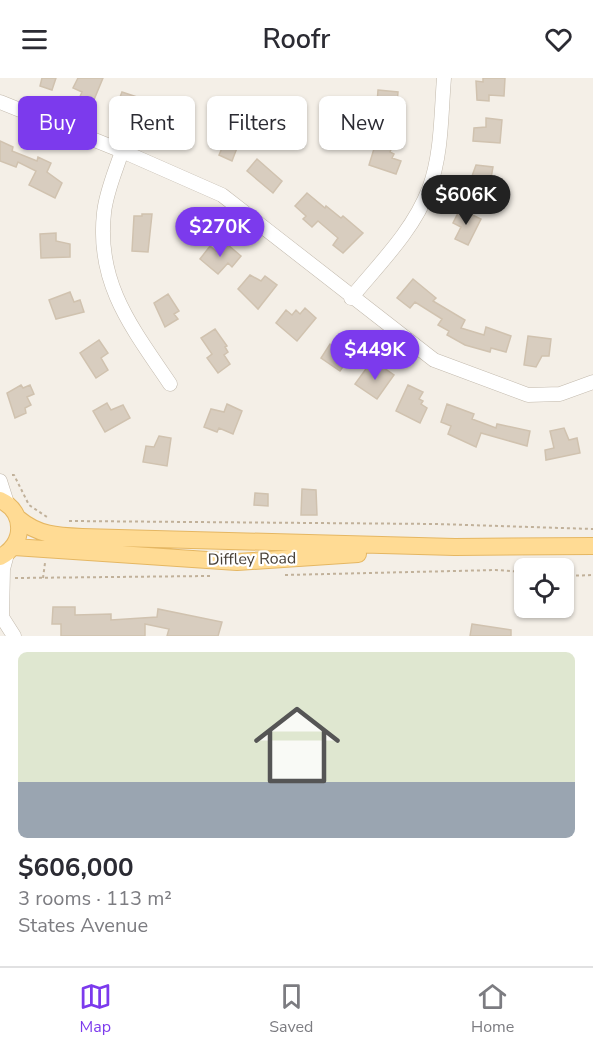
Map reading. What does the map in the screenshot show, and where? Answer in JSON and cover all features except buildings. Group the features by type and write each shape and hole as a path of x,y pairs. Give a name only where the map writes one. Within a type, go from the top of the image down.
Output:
{"main road":[{"path":"3,501 19,519 20,528 7,553"},
{"name":"Diffley Road","path":"19,519 32,530 51,536 455,547 593,546"},
{"name":"Diffley Road","path":"7,553 237,562 455,547"}],"street":[{"path":"351,298 407,231 429,189 438,151 444,78"},
{"path":"0,102 122,151 222,195 351,298 434,360 528,395 560,394 593,382"},
{"path":"122,151 104,212 105,267 122,313 170,384"},
{"path":"3,501 4,479"},
{"path":"7,553 3,569 1,615 14,636"}],"path":[{"path":"4,479 14,475 29,505 51,520"},
{"path":"64,521 436,524 593,529"},
{"path":"574,576 593,576"}]}
